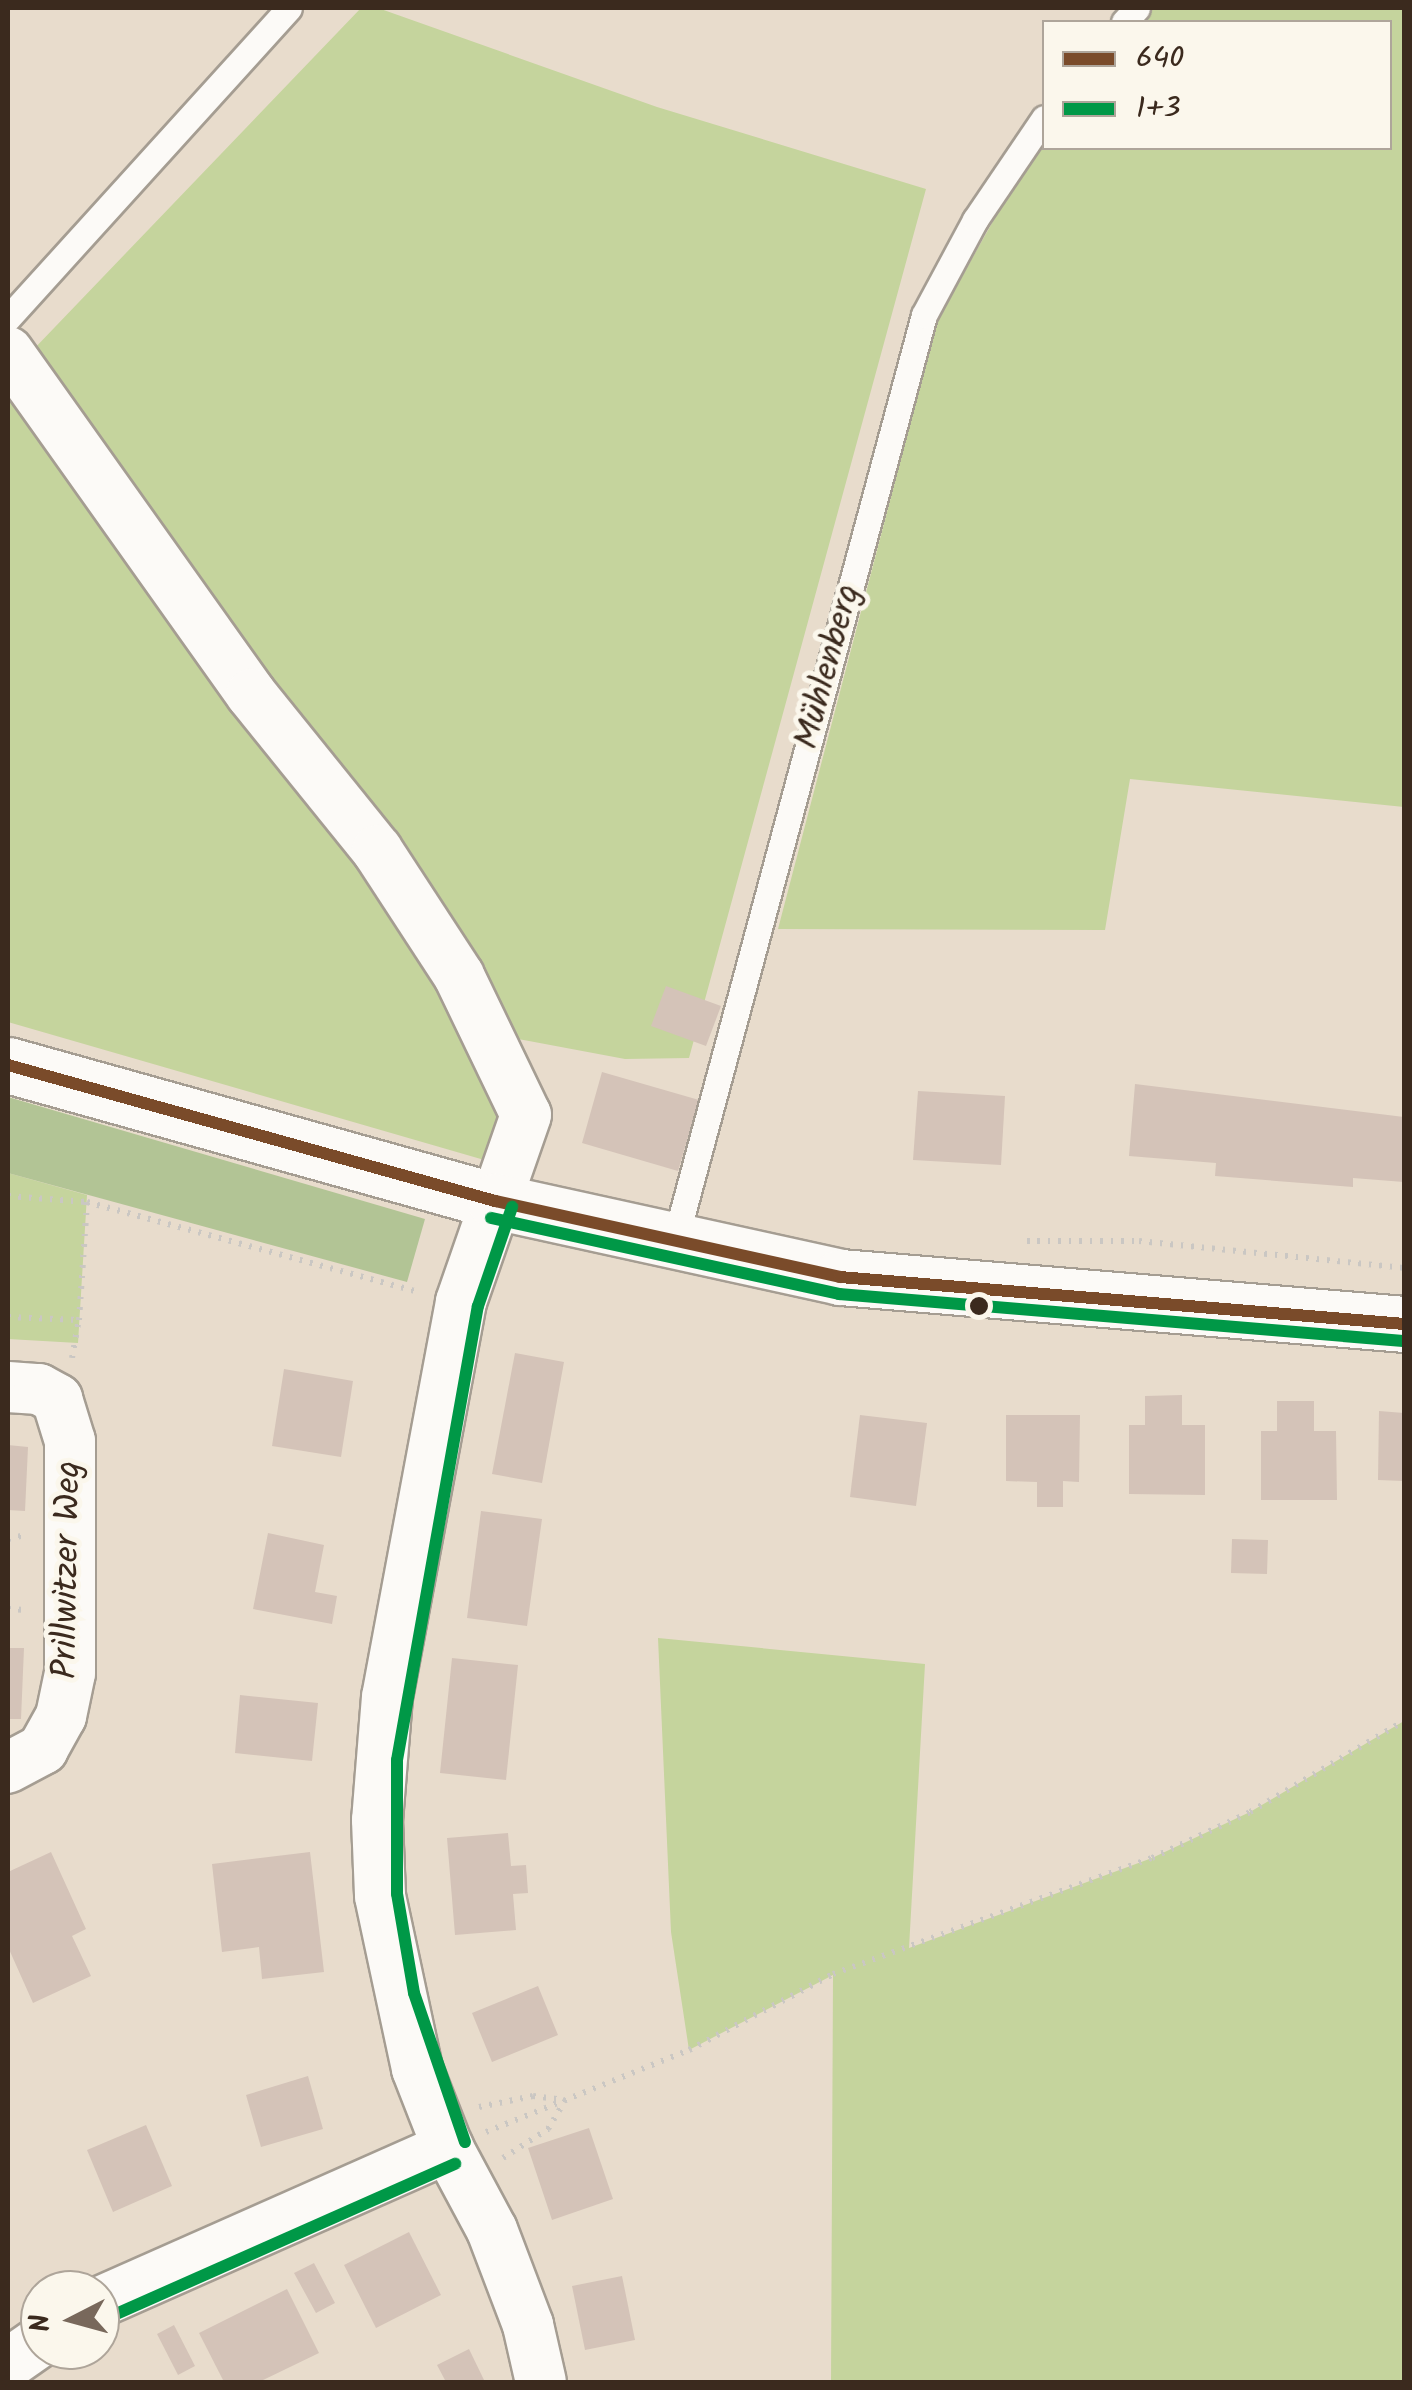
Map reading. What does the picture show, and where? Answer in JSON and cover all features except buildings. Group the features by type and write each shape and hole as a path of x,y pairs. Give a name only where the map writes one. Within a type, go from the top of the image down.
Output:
{"street":[{"path":"8,352 251,694 377,850 458,976 526,1115 461,1302 379,1759 380,1896 397,1997 448,2148 492,2230 528,2324 542,2382"},
{"path":"8,1066 495,1201 674,1244 840,1277 1404,1324"},
{"name":"Prillwitzer Weg","path":"8,1388 38,1390 57,1400 70,1440 67,1687 61,1716 43,1749 8,1768"},
{"path":"120,2293 448,2148"}],"lane":[{"path":"8,318 289,8"},
{"name":"Mühlenberg","path":"674,1244 924,315 975,220 1042,121"}],"path":[{"path":"8,1196 87,1202 404,1288"},
{"path":"8,1317 78,1320 87,1202"},
{"path":"448,2148 688,2050 833,1974 1152,1858 1250,1812 1404,1721"}],"green space":[{"path":"361,8 378,8 657,107 926,189 689,1058 625,1059 513,1038 505,1166 8,1022 8,376"},
{"path":"1152,8 1404,8 1404,807 1130,779 1105,930 778,929 937,321 1015,182 1042,147 1042,150 1392,150 1392,20 1142,20"},
{"path":"8,1097 425,1219 407,1282 8,1173"},
{"path":"8,1173 87,1195 78,1343 8,1339"},
{"path":"658,1638 925,1664 909,1948 1152,1858 1250,1812 1404,1721 1404,2382 831,2382 833,1975 689,2050 671,1932"}],"transit line":[{"name":"640","path":"8,1065 495,1201 840,1277 1404,1324"},
{"name":"1+3","path":"465,2142 414,1993 397,1894 397,1760 478,1306 512,1207"},
{"name":"1+3","path":"491,1218 839,1294 1403,1341"},
{"name":"1+3","path":"120,2312 455,2164"}]}
